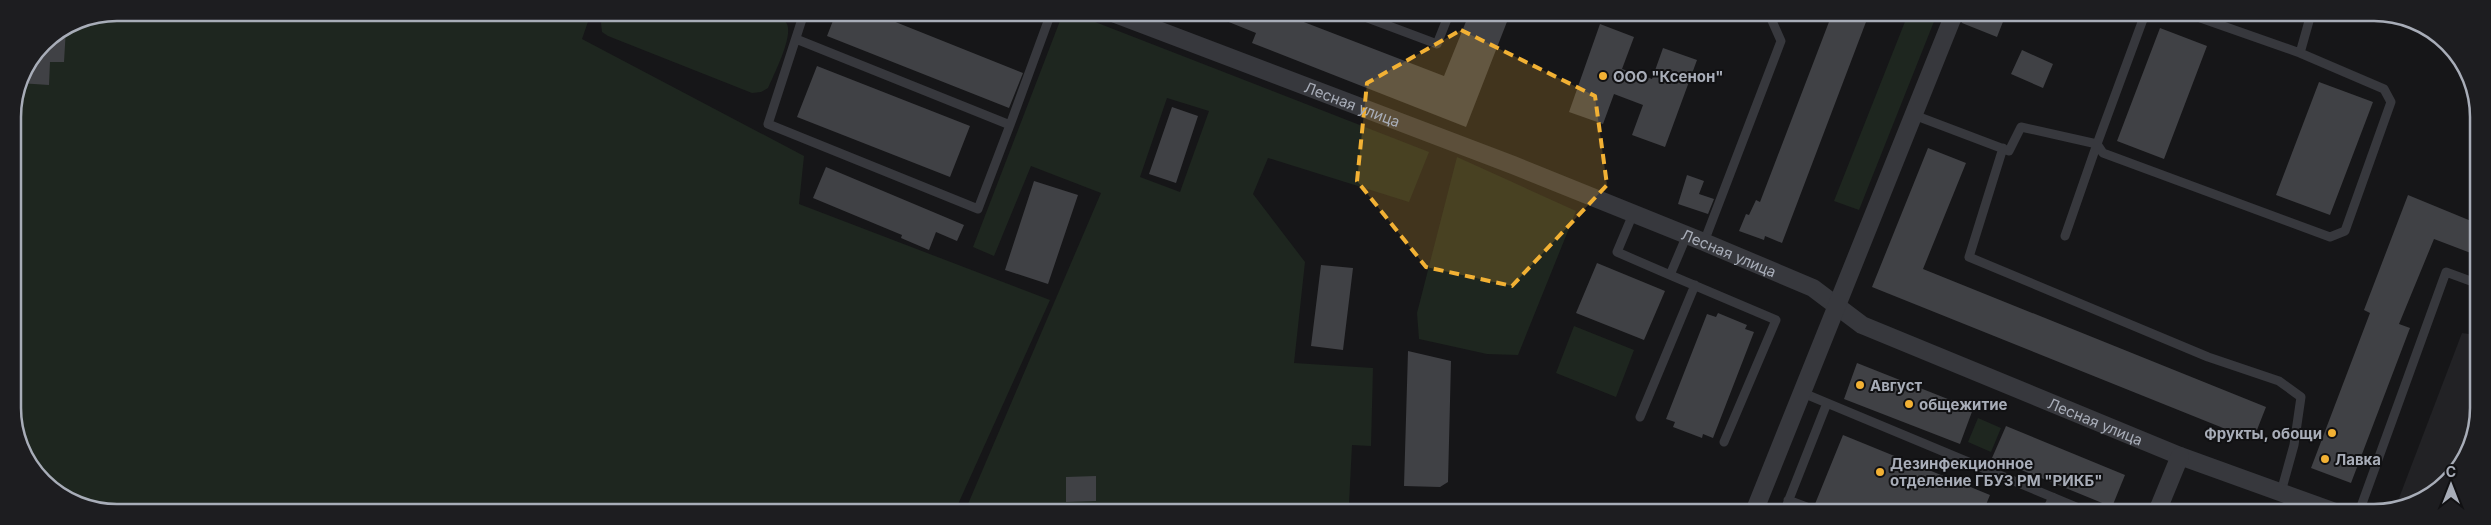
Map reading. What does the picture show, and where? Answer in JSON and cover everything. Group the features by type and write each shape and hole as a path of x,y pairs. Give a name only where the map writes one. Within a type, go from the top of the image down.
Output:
{"street":[{"name":"Лесная улица","path":"1134,21 1513,165 1688,235 1813,288 1862,326 2180,456 2313,504"},
{"path":"1757,504 1951,21"},
{"path":"2160,504 2180,456"}],"lane":[{"path":"802,21 768,124 978,209 1048,21"},
{"path":"1376,21 1437,44 1446,21"},
{"path":"1704,242 1781,41 1772,21"},
{"path":"2066,236 2097,144 2142,21"},
{"path":"2208,21 2300,54 2384,89 2390,102 2345,231 2330,237 2103,153 2097,144 2021,127 2006,149 1968,257 2208,357 2279,381 2301,397 2294,446 2281,492"},
{"path":"2300,54 2310,21"},
{"path":"796,39 1010,125"},
{"path":"1914,114 2006,149"},
{"path":"1633,214 1617,252 1776,320 1724,442"},
{"path":"1670,275 1688,235"},
{"path":"2362,504 2446,272 2470,281"},
{"path":"1640,417 1695,285"},
{"path":"1803,393 2069,504"},
{"path":"1787,504 1827,403"},
{"path":"2050,504 2053,497"},
{"path":"1788,500 1799,504"}],"highlighted area":[{"path":"1461,30 1595,96 1607,185 1512,286 1426,267 1357,181 1367,83"}],"shaded area":[{"path":"588,21 582,39 804,156 799,204 1050,300 958,504 118,504 99,502 69,491 41,466 31,450 23,426 21,414 22,105 31,75 41,59 54,45 75,31 105,22"},
{"path":"602,21 784,21 788,30 782,56 768,88 761,92 752,93 608,36 602,32"},
{"path":"1060,21 1093,21 1429,152 1409,202 1268,158 1253,194 1305,262 1294,363 1373,368 1371,446 1352,445 1349,504 968,504 1101,193 1031,166 994,256 973,247","holes":["1167,98 1209,111 1180,192 1140,177"]},
{"path":"1905,21 1934,21 1859,210 1834,201"},
{"path":"1457,157 1576,211 1518,355 1487,354 1419,339 1417,313"},
{"path":"1574,326 1634,350 1616,397 1556,373"},
{"path":"2462,333 2470,334 2470,414 2465,438 2454,460 2426,460 2426,488 2398,500"},
{"path":"1978,418 2001,428 1991,452 1968,442"}],"building":[{"path":"833,21 893,21 1023,73 1009,108 827,36"},
{"path":"1226,21 1301,21 1444,76 1466,21 1507,21 1466,127 1252,43 1256,33"},
{"path":"1829,21 1866,21 1782,243 1765,236 1764,240 1739,231 1746,214 1749,215 1756,200 1760,202"},
{"path":"1962,21 2003,21 1997,37 1962,23"},
{"path":"1600,24 1634,37 1622,69 1652,79 1663,48 1697,60 1665,147 1632,135 1643,105 1614,94 1603,124 1569,112"},
{"path":"2160,28 2207,46 2164,159 2117,141"},
{"path":"66,36 64,62 50,62 49,85 28,84 41,59"},
{"path":"2022,50 2053,64 2043,88 2011,74"},
{"path":"817,66 970,126 950,177 797,117"},
{"path":"2319,82 2373,102 2330,215 2276,195"},
{"path":"1172,107 1198,116 1176,183 1149,174"},
{"path":"1928,148 1966,163 1923,269 2266,407 2253,440 1872,287"},
{"path":"826,167 964,225 957,241 936,232 929,250 901,238 902,235 813,198"},
{"path":"1687,175 1704,181 1699,194 1714,199 1708,214 1678,204"},
{"path":"1034,181 1078,195 1048,284 1005,270"},
{"path":"2408,195 2470,221 2470,253 2434,239 2399,324 2410,328 2351,483 2311,468 2370,313 2364,310"},
{"path":"1597,263 1665,291 1644,340 1576,313"},
{"path":"1321,265 1353,268 1343,350 1311,346"},
{"path":"1718,313 1747,325 1745,329 1754,332 1713,438 1703,434 1702,438 1673,427 1675,422 1666,419 1707,314 1716,317"},
{"path":"1408,351 1451,361 1448,482 1440,487 1404,486"},
{"name":"общежитие","path":"1857,363 1973,409 1960,444 1844,399"},
{"path":"2006,426 2125,475 2113,504 2105,504 1992,458"},
{"name":"Дезинфекционное отделение ГБУЗ РМ \"РИКБ\"","path":"1843,435 1990,495 1986,504 1815,504"},
{"path":"1096,476 1096,501 1066,502 1066,477"}],"place":[{"name":"ООО \"Ксенон\"","path":"1603,76"},
{"name":"Август","path":"1860,385"},
{"name":"общежитие","path":"1909,404"},
{"name":"Фрукты, обощи","path":"2332,433"},
{"name":"Лавка","path":"2325,459"},
{"name":"Дезинфекционное отделение ГБУЗ РМ \"РИКБ\"","path":"1880,472"}]}
